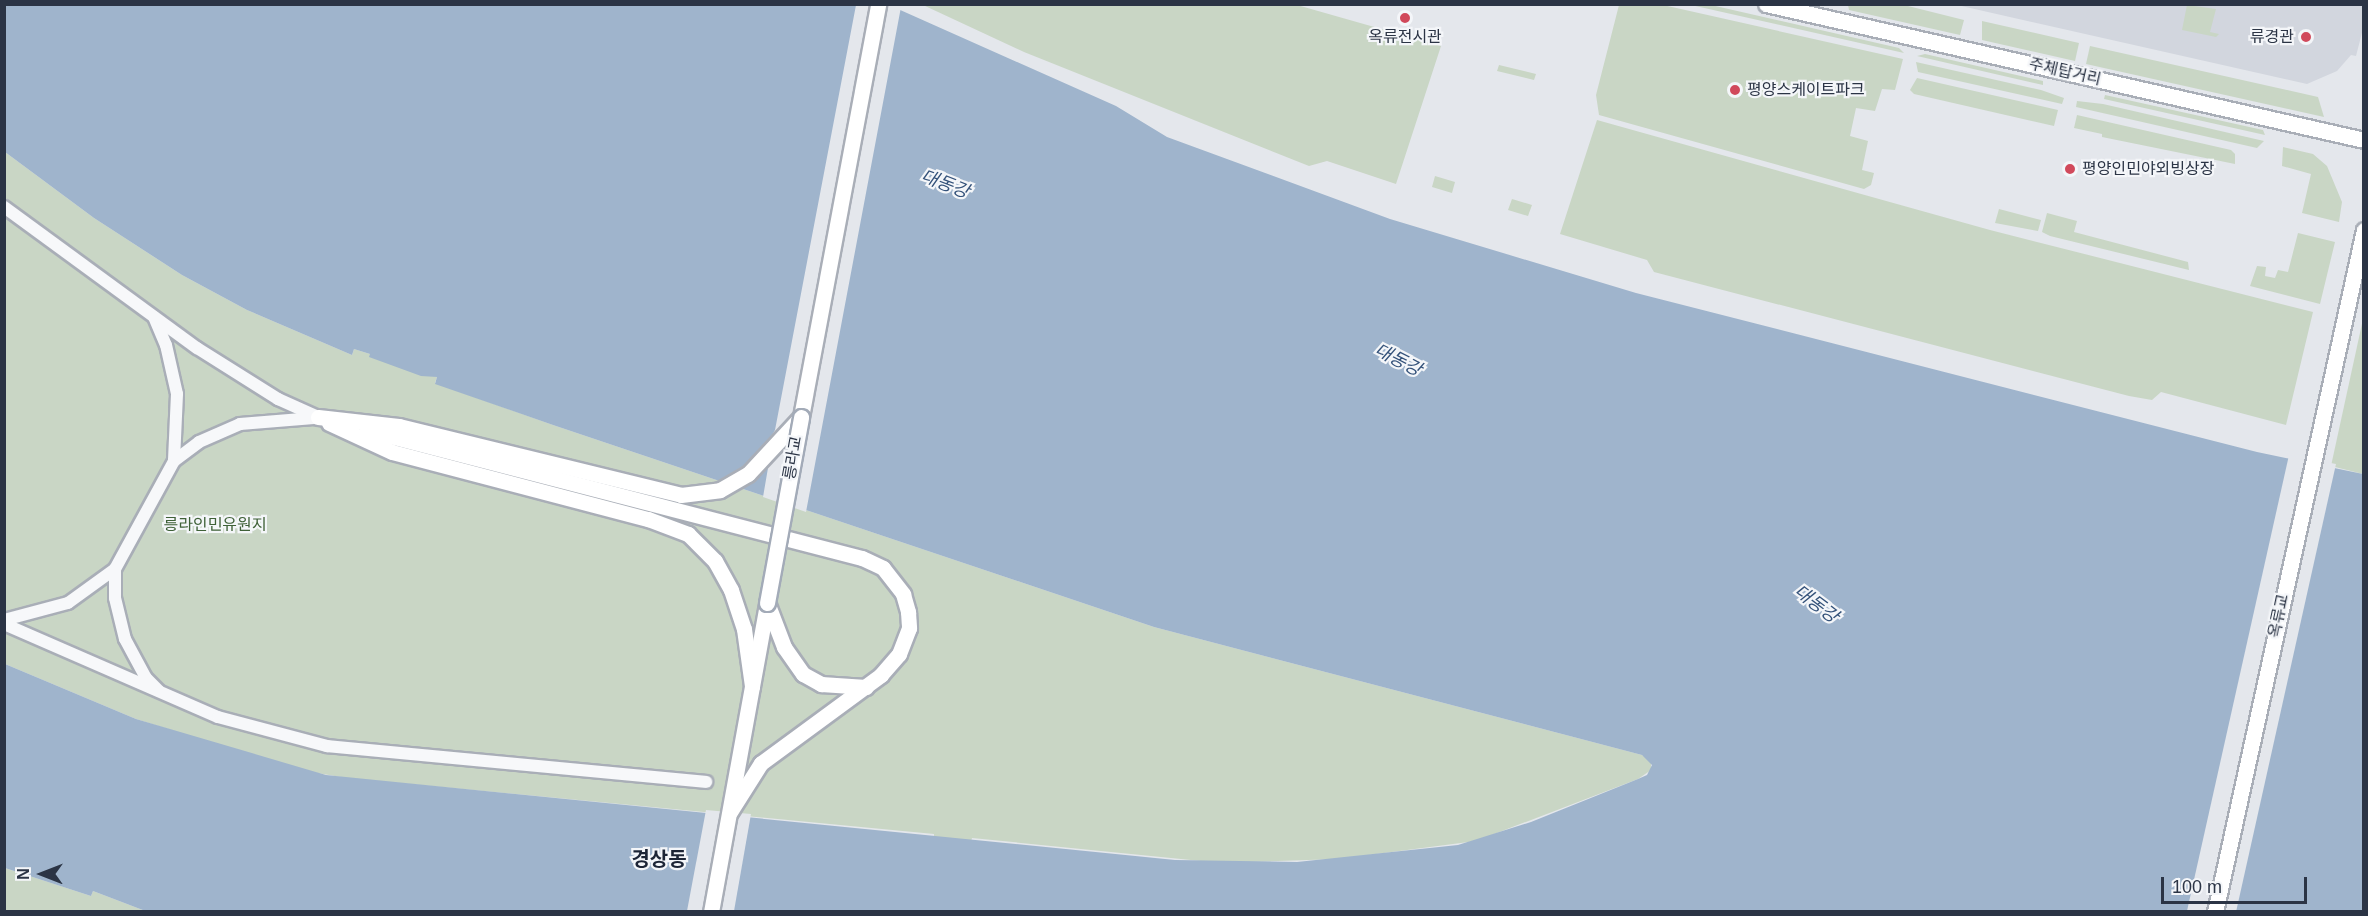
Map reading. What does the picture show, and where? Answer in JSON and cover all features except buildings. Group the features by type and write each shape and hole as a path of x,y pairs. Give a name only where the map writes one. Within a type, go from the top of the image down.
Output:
{"main road":[{"name":"릉라교","path":"711,912 878,4"},
{"name":"주체탑거리","path":"1766,4 2364,140"},
{"name":"옥류교","path":"2215,912 2364,230"},
{"path":"318,417 399,426 668,493 707,494 727,486 757,467 801,417"},
{"path":"318,417 392,452 648,519 688,534 715,561 731,590 744,629 752,686"},
{"path":"318,417 862,558 883,568 894,581 908,612 904,645 889,667 866,687 766,759 729,812"},
{"path":"767,603 784,647 803,674 821,684 866,687"}],"street":[{"path":"4,207 232,371 318,417"},
{"path":"154,317 166,345 177,394 174,461"},
{"path":"4,622 68,603 115,569 174,461 199,442 240,424 318,417"},
{"path":"115,569 116,598 125,639 146,678 164,696"},
{"path":"4,622 164,696 218,717 327,746 706,782"}],"shaded area":[{"path":"1957,5 2363,5 2364,25 2356,56 2351,55 2337,71 2307,84"}],"green space":[{"path":"923,5 1297,5 1441,46 1396,184 1327,161 1309,166 1024,52"},
{"name":"평양스케이트파크","path":"1619,5 1663,5 1903,59 1895,90 1882,89 1875,111 1856,108 1850,136 1868,141 1862,170 1874,173 1871,185 1864,189 1599,115 1596,95"},
{"path":"1691,5 1711,5 1899,48 1904,53"},
{"path":"1848,5 1904,5 1964,20 1960,35 1849,10"},
{"path":"2187,5 2216,9 2210,32 2219,34 2216,37 2182,30"},
{"path":"1982,21 2079,43 2075,61 1982,40"},
{"path":"2090,46 2318,97 2324,117 2086,64"},
{"path":"1925,54 2043,81 2043,85 1917,56"},
{"path":"1916,62 2041,90 2064,98 2062,104 1918,72"},
{"path":"1499,65 1536,74 1534,80 1497,71"},
{"path":"1917,78 2058,110 2054,126 1914,94 1910,90"},
{"path":"2105,95 2263,130 2265,135 2104,99"},
{"path":"2077,101 2103,104 2264,141 2257,148 2076,107"},
{"path":"2077,115 2231,150 2235,154 2235,164 2102,137 2102,134 2074,128"},
{"path":"1597,120 1990,230 2313,312 2286,425 2161,392 2152,400 2129,396 1654,272 1647,260 1560,234"},
{"path":"2283,147 2313,154 2327,166 2342,202 2339,222 2302,213 2311,174 2282,166"},
{"name":"릉라인민유원지","path":"5,152 94,218 182,275 247,310 352,355 354,349 370,354 437,377 435,383 553,425 1154,627 1642,755 1651,761 1651,770 1638,779 1476,841 1338,859 1221,863 972,838 971,842 934,839 934,834 347,778 299,770 136,719 5,664"},
{"path":"1435,176 1455,182 1452,193 1432,187"},
{"path":"1512,199 1532,205 1528,216 1508,210"},
{"path":"1999,209 2041,220 2038,231 1995,223"},
{"path":"2047,213 2077,221 2074,232 2188,262 2189,270 2050,236 2042,232"},
{"path":"2298,233 2335,242 2320,304 2250,286 2257,266 2266,267 2265,276 2275,278 2278,270 2288,272"},
{"path":"2363,319 2363,474 2331,466"},
{"path":"5,868 91,896 93,891 148,912 5,912"}],"water":[{"name":"대동강","path":"5,5 889,5 1116,106 1167,137 1390,219 1636,293 2257,452 2363,474 2363,911 148,912 93,891 91,896 5,868 5,664 136,719 326,775 1175,860 1297,862 1458,845 1531,822 1638,779 1647,775 1652,765 1642,755 1154,627 435,384 437,377 421,376 369,357 370,354 354,349 352,355 247,310 182,275 94,218 5,152"}],"pier":[{"path":"896,4 901,7 806,512 763,497 768,468 751,480 744,469 766,446 775,430 856,5"},
{"path":"2289,455 2336,464 2236,912 2187,911"},
{"path":"706,810 751,814 734,911 687,911"}],"place":[{"name":"옥류전시관","path":"1405,18"},
{"name":"류경관","path":"2306,37"},
{"name":"평양스케이트파크","path":"1735,90"},
{"name":"평양인민야외빙상장","path":"2070,169"}],"district":[{"name":"경상동","path":"659,859"}]}
